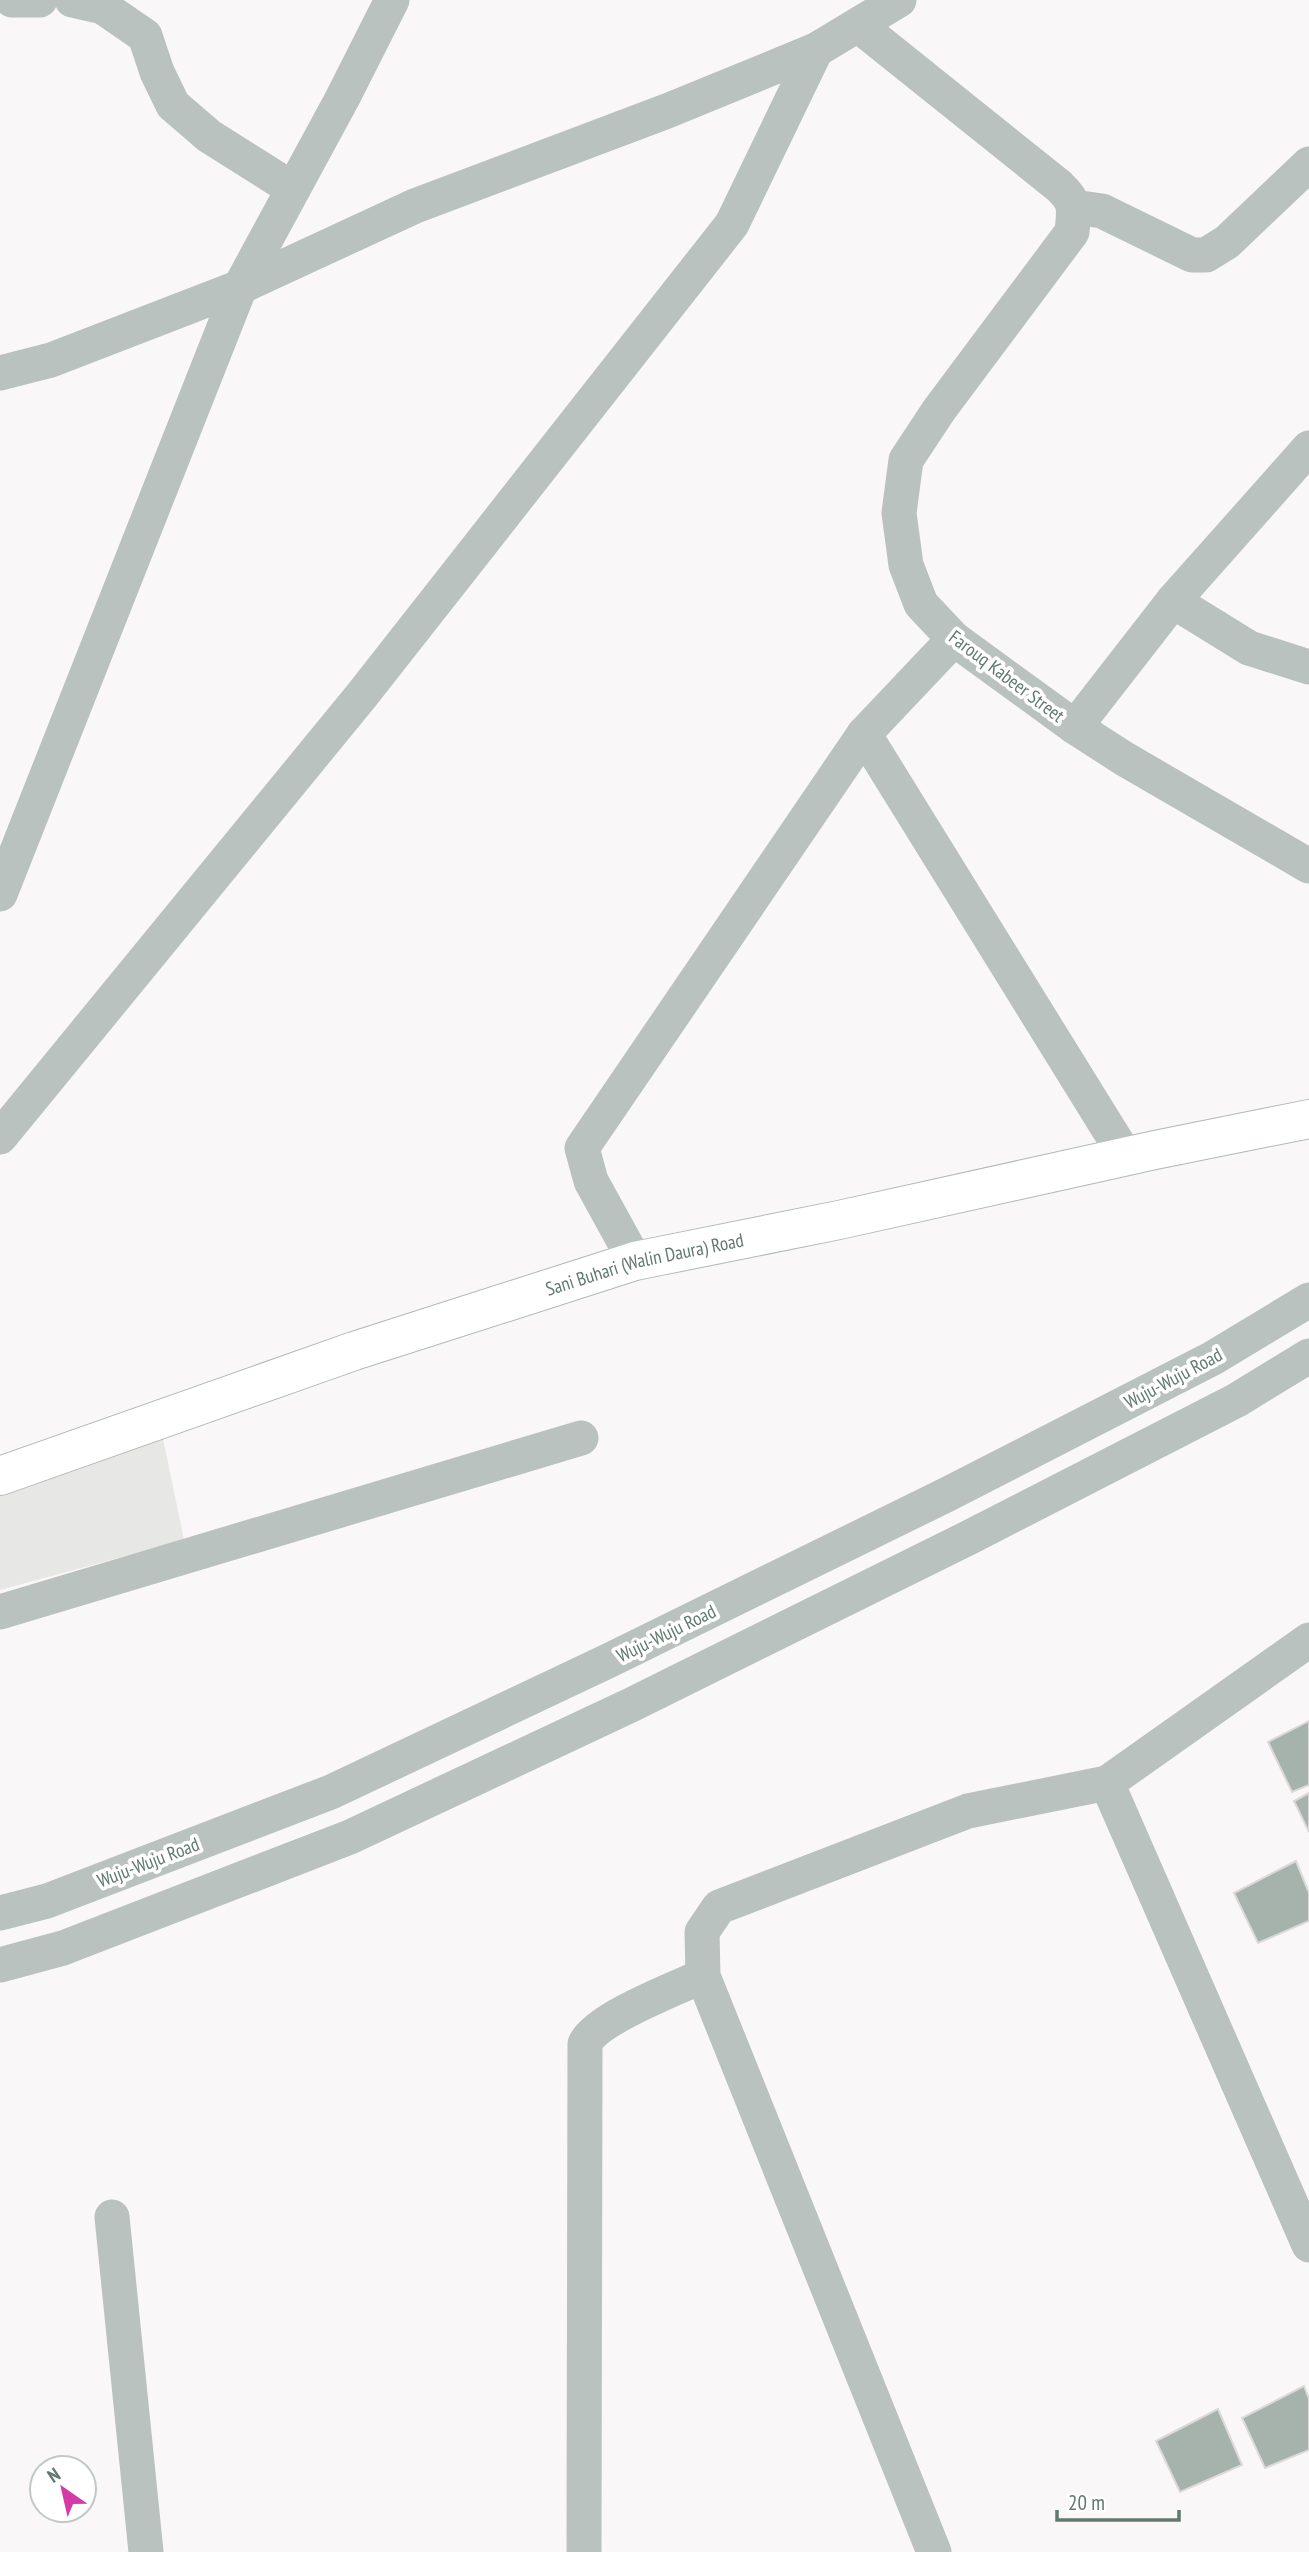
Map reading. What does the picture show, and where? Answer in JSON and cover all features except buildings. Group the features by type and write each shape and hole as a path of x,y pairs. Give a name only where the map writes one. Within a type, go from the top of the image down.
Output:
{"street":[{"path":"12,0 40,0"},
{"path":"72,0 103,7 145,36 157,72 173,105 209,136 293,189"},
{"path":"0,894 240,287 342,99 392,0"},
{"path":"0,373 51,360 240,287 415,206 667,111 816,50 899,0"},
{"path":"859,25 1059,186 1072,198 1074,207 1102,211 1192,255 1206,255 1227,242 1309,164"},
{"path":"0,1137 362,695 732,224 816,50"},
{"name":"Farouq Kabeer Street","path":"1074,207 1072,232 939,410 906,460 899,513 906,565 921,604 954,639 1075,727 1123,758 1309,866"},
{"path":"1075,727 1172,601 1309,448"},
{"path":"1172,601 1249,648 1309,667"},
{"path":"635,1261 590,1181 582,1147 864,734 954,639"},
{"path":"864,734 1126,1157"},
{"name":"Sani Buhari (Walin Daura) Road","path":"0,1476 354,1351 635,1261 1309,1119"},
{"name":"Wuju-Wuju Road","path":"0,1913 47,1901 331,1792 610,1660 948,1494 1213,1357 1309,1300"},
{"path":"0,1965 63,1948 350,1837 631,1705 982,1531 1237,1399 1309,1356"},
{"path":"0,1612 581,1438"},
{"path":"934,2552 703,1976 702,1932 719,1907 968,1811 1107,1783 1309,1640"},
{"path":"1107,1783 1309,2245"},
{"path":"584,2552 585,2044 593,2032 620,2015 703,1976"},
{"path":"112,2217 146,2552"}],"shaded area":[{"path":"162,1434 184,1540 0,1590 0,1489"}]}
